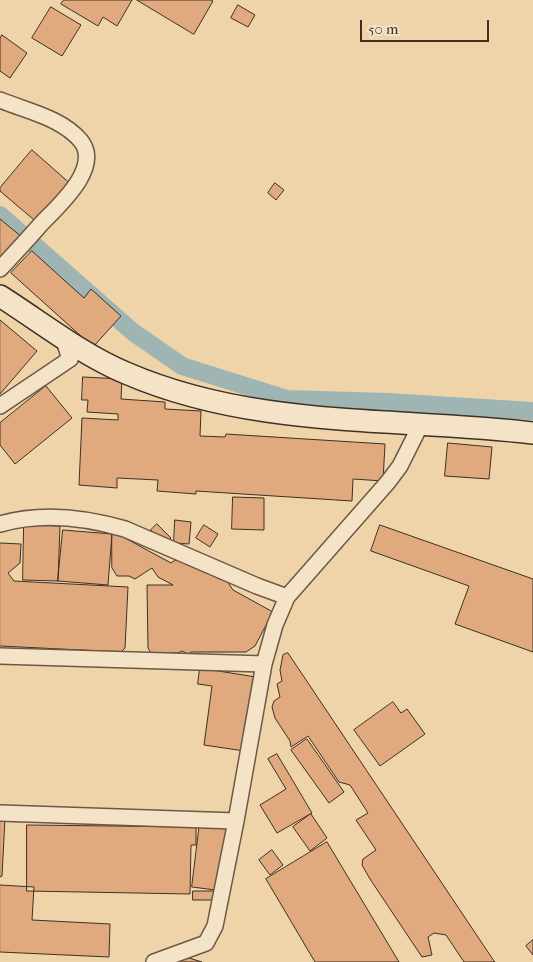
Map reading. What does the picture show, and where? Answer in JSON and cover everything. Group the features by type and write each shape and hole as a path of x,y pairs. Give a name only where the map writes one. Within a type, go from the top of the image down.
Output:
{"main road":[{"path":"0,296 101,362 143,380 230,405 325,419 421,424 533,434"}],"street":[{"path":"0,100 49,118 68,129 82,142 87,155 83,172 72,192 0,269"},
{"path":"0,406 70,359 64,338"},
{"path":"154,962 206,943 214,926 236,821 264,664 275,625 288,597 388,482 400,466 421,424"},
{"path":"0,524 20,518 46,516 103,522 125,528 257,586 288,597"},
{"path":"0,656 264,664"},
{"path":"0,813 236,821"}],"building":[{"path":"64,0 132,0 117,26 103,17 98,26 61,4"},
{"path":"137,0 211,0 213,1 194,34"},
{"path":"238,5 255,15 248,27 231,18"},
{"path":"51,7 81,25 62,56 32,38"},
{"path":"2,35 27,53 10,78 0,71 0,39"},
{"path":"32,150 73,186 40,225 0,191 0,188"},
{"path":"275,183 284,190 276,200 268,193"},
{"path":"0,219 28,242 0,274"},
{"path":"32,251 84,298 91,289 121,316 93,347 11,273"},
{"path":"0,320 37,351 0,394"},
{"path":"83,377 122,379 121,399 165,402 165,409 201,411 200,436 225,437 226,434 385,444 383,481 353,479 352,501 196,491 196,494 157,491 158,480 117,478 117,488 79,485 82,418 118,420 118,414 87,412 88,400 82,400"},
{"path":"46,386 72,418 15,464 0,445 0,423"},
{"path":"448,443 492,447 489,479 445,476"},
{"path":"233,497 264,498 264,530 232,529"},
{"path":"175,520 191,522 189,544 174,543"},
{"path":"157,524 171,538 165,544 151,530"},
{"path":"24,525 60,526 58,581 23,580"},
{"path":"204,525 218,534 210,547 196,538"},
{"path":"380,525 533,579 533,652 455,624 469,586 371,551"},
{"path":"63,530 112,534 108,585 58,581"},
{"path":"112,531 171,563 184,554 229,576 229,584 233,590 273,612 255,646 246,652 191,652 188,654 182,651 178,653 151,653 148,648 147,585 173,585 158,577 152,568 135,579 129,576 117,576 112,568"},
{"path":"0,543 21,544 20,563 8,573 14,581 128,587 125,648 121,652 0,646"},
{"path":"288,653 495,962 464,962 446,935 434,933 428,937 432,955 422,957 362,865 363,859 376,850 356,820 368,813 350,785 339,782 308,736 291,747 290,741 275,718 272,707 274,701 280,697 277,684 282,681 280,670 283,655"},
{"path":"200,668 262,678 251,752 204,745 212,686 198,684"},
{"path":"393,702 401,713 407,709 425,734 380,766 354,730"},
{"path":"307,739 344,792 329,803 291,750"},
{"path":"277,754 312,813 277,833 260,805 286,789 268,759"},
{"path":"311,814 327,838 310,851 293,827"},
{"path":"0,818 5,818 2,876 0,877"},
{"path":"200,822 231,826 223,891 192,887"},
{"path":"27,825 196,827 196,845 191,845 190,894 27,891"},
{"path":"327,842 399,962 315,962 266,879"},
{"path":"272,850 283,865 270,875 259,860"},
{"path":"0,885 34,887 32,920 110,924 109,957 0,952"},
{"path":"193,891 219,891 220,900 193,900"},
{"path":"533,940 533,955 526,946"},
{"path":"166,951 202,962 163,962"}],"waterway":[{"path":"0,215 133,332 182,366 287,399 388,402 533,411"}]}
